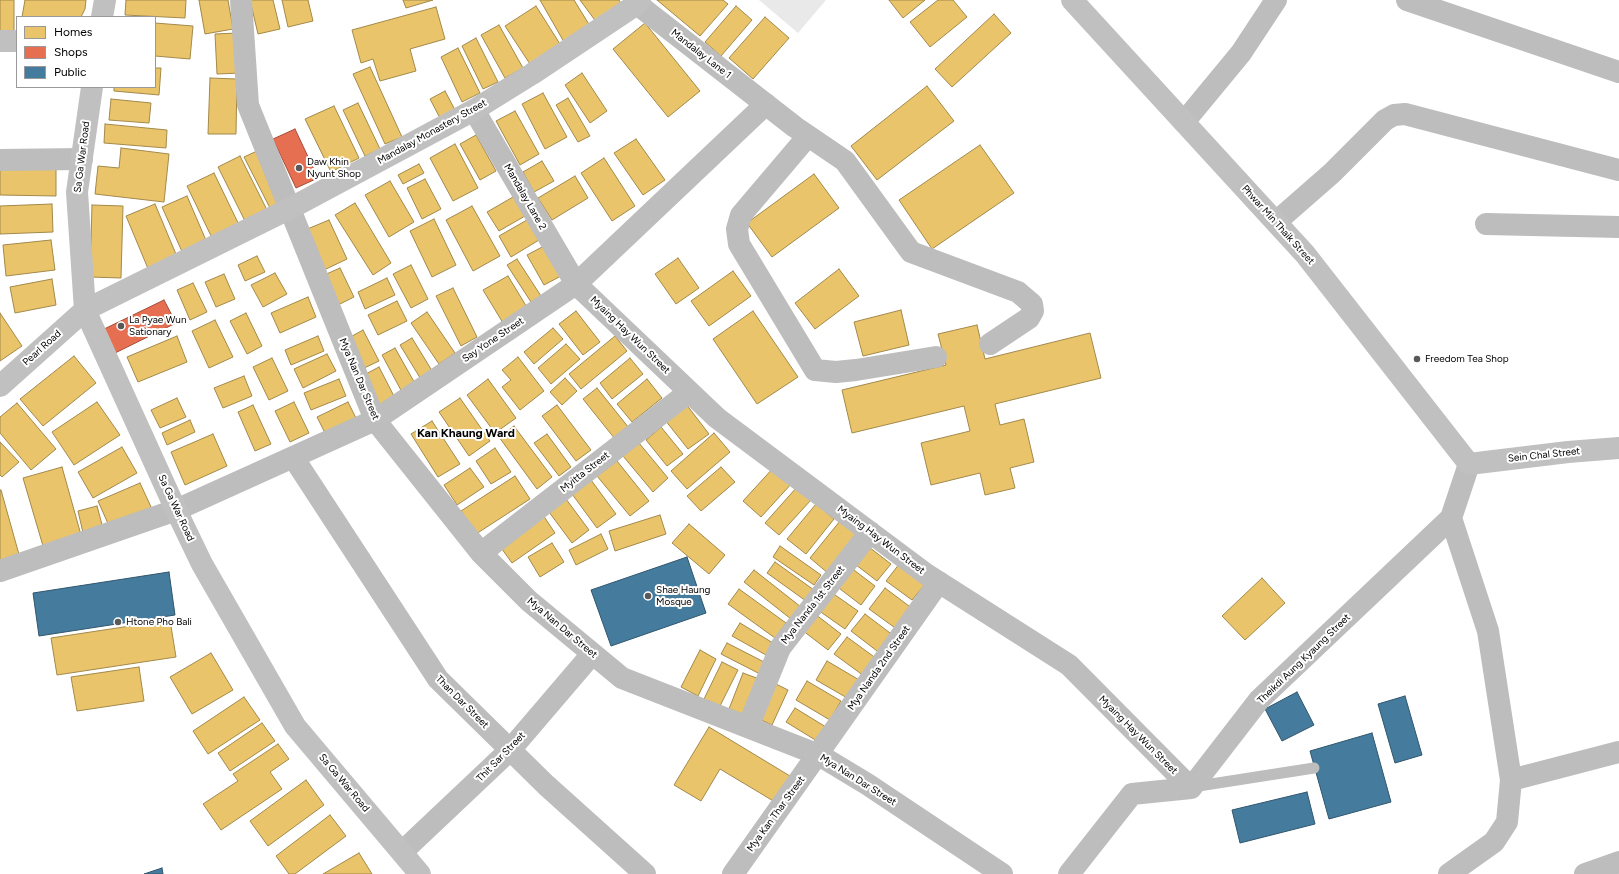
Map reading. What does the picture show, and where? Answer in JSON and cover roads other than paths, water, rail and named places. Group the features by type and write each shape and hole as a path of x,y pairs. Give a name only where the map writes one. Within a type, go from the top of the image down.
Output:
{"street":[{"path":"102,16 105,0"},
{"name":"Mya Nan Dar Street","path":"241,0 248,105 291,208 375,420 481,553 528,601 622,678 819,755 867,784 1002,874"},
{"name":"Phwar Min Thaik Street","path":"1072,0 1306,254 1469,464"},
{"path":"1184,122 1241,53 1276,0"},
{"path":"1407,0 1619,72"},
{"name":"Mandalay Monastery Street","path":"85,310 291,208 474,110 532,74 638,2"},
{"name":"Mandalay Lane 1","path":"638,2 766,104 808,136 845,161 911,252 1018,292 1032,304 1033,311 1029,318 990,344"},
{"path":"0,41 16,41"},
{"name":"Sa Ga War Road","path":"92,88 77,192 85,310 202,564 295,726 420,874"},
{"name":"Say Yone Street","path":"0,571 176,510 375,420 576,284 766,104"},
{"name":"Mandalay Lane 2","path":"474,110 576,284"},
{"path":"1276,222 1332,173 1385,120 1394,115 1405,114 1619,170"},
{"path":"808,136 741,214 737,229 739,244 815,370 836,372 936,358"},
{"path":"0,160 82,159"},
{"path":"1486,224 1619,227"},
{"name":"Myaing Hay Wun Street","path":"576,284 717,418 939,582 1069,666 1191,788"},
{"name":"Pearl Road","path":"0,386 85,310"},
{"name":"Myitta Street","path":"481,553 689,392"},
{"name":"Sein Chal Street","path":"1469,464 1568,452 1619,448"},
{"name":"Than Dar Street","path":"293,457 438,679 546,786 645,874"},
{"name":"Theikdi Aung Kyaung Street","path":"1191,788 1259,700 1451,518 1469,464"},
{"path":"1451,518 1488,631 1511,780 1506,822 1494,842 1459,872"},
{"name":"Mya Nanda 1st Street","path":"748,727 780,648 870,532"},
{"name":"Mya Nanda 2nd Street","path":"819,755 939,582"},
{"name":"Thit Sar Street","path":"402,852 510,750 592,654"},
{"path":"1511,780 1619,752"},
{"name":"Mya Kan Thar Street","path":"734,874 819,755"},
{"path":"1069,874 1132,794 1191,788"},
{"path":"1585,874 1619,862"}],"lane":[{"path":"1191,788 1314,768"}],"place":[{"name":"Daw Khin Nyunt Shop","path":"299,168"},
{"name":"La Pyae Wun Sationary","path":"121,326"},
{"name":"Freedom Tea Shop","path":"1417,359"},
{"name":"Shae Haung Mosque","path":"648,596"},
{"name":"Htone Pho Bali","path":"118,622"}],"district":[{"name":"Kan Khaung Ward","path":"466,433"}]}
